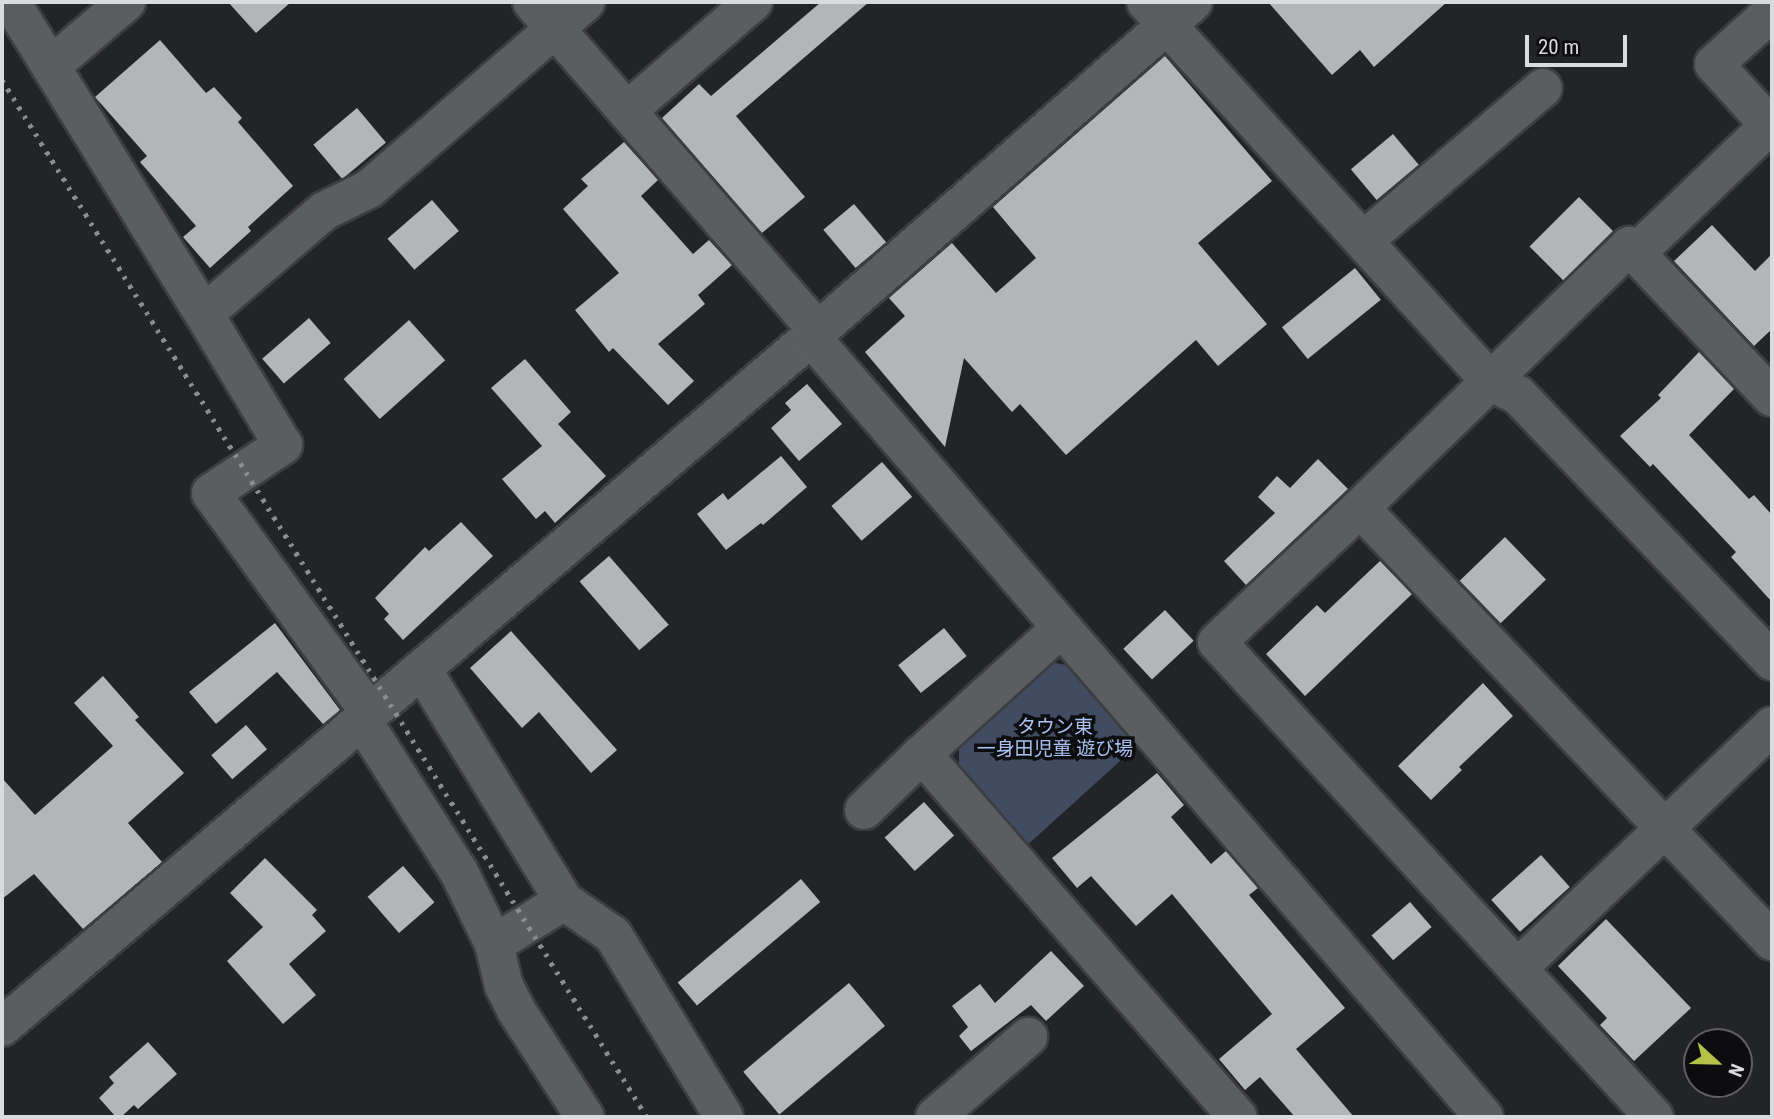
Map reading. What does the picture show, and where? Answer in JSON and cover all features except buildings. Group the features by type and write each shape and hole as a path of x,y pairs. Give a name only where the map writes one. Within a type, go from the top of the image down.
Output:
{"street":[{"path":"11,2 283,445 211,493 366,716 459,872 494,944 504,986 516,1010 585,1117"},
{"path":"51,66 126,2"},
{"path":"204,314 324,211 369,190 544,15 586,2"},
{"path":"627,111 753,2"},
{"path":"2,1027 423,670 814,333 1168,9 1363,241 1491,382 1518,395 1772,661"},
{"path":"1636,253 1771,126 1714,64 1772,12"},
{"path":"544,15 1061,628 1484,1117"},
{"path":"1363,241 1543,88"},
{"path":"1654,1117 1217,642 1360,508 1629,246 1772,397"},
{"path":"1360,508 1772,941"},
{"path":"864,810 1061,628"},
{"path":"423,670 564,901 613,935 724,1117"},
{"path":"1518,968 1772,726"},
{"path":"922,754 1238,1117"},
{"path":"494,944 564,901"},
{"path":"935,1117 1028,1037"}],"green space":[{"name":"タウン東 一身田児童 遊び場","path":"1046,661 1076,667 1140,743 1024,848 959,774 959,742"}],"railway":[{"path":"2,80 647,1117"}]}
